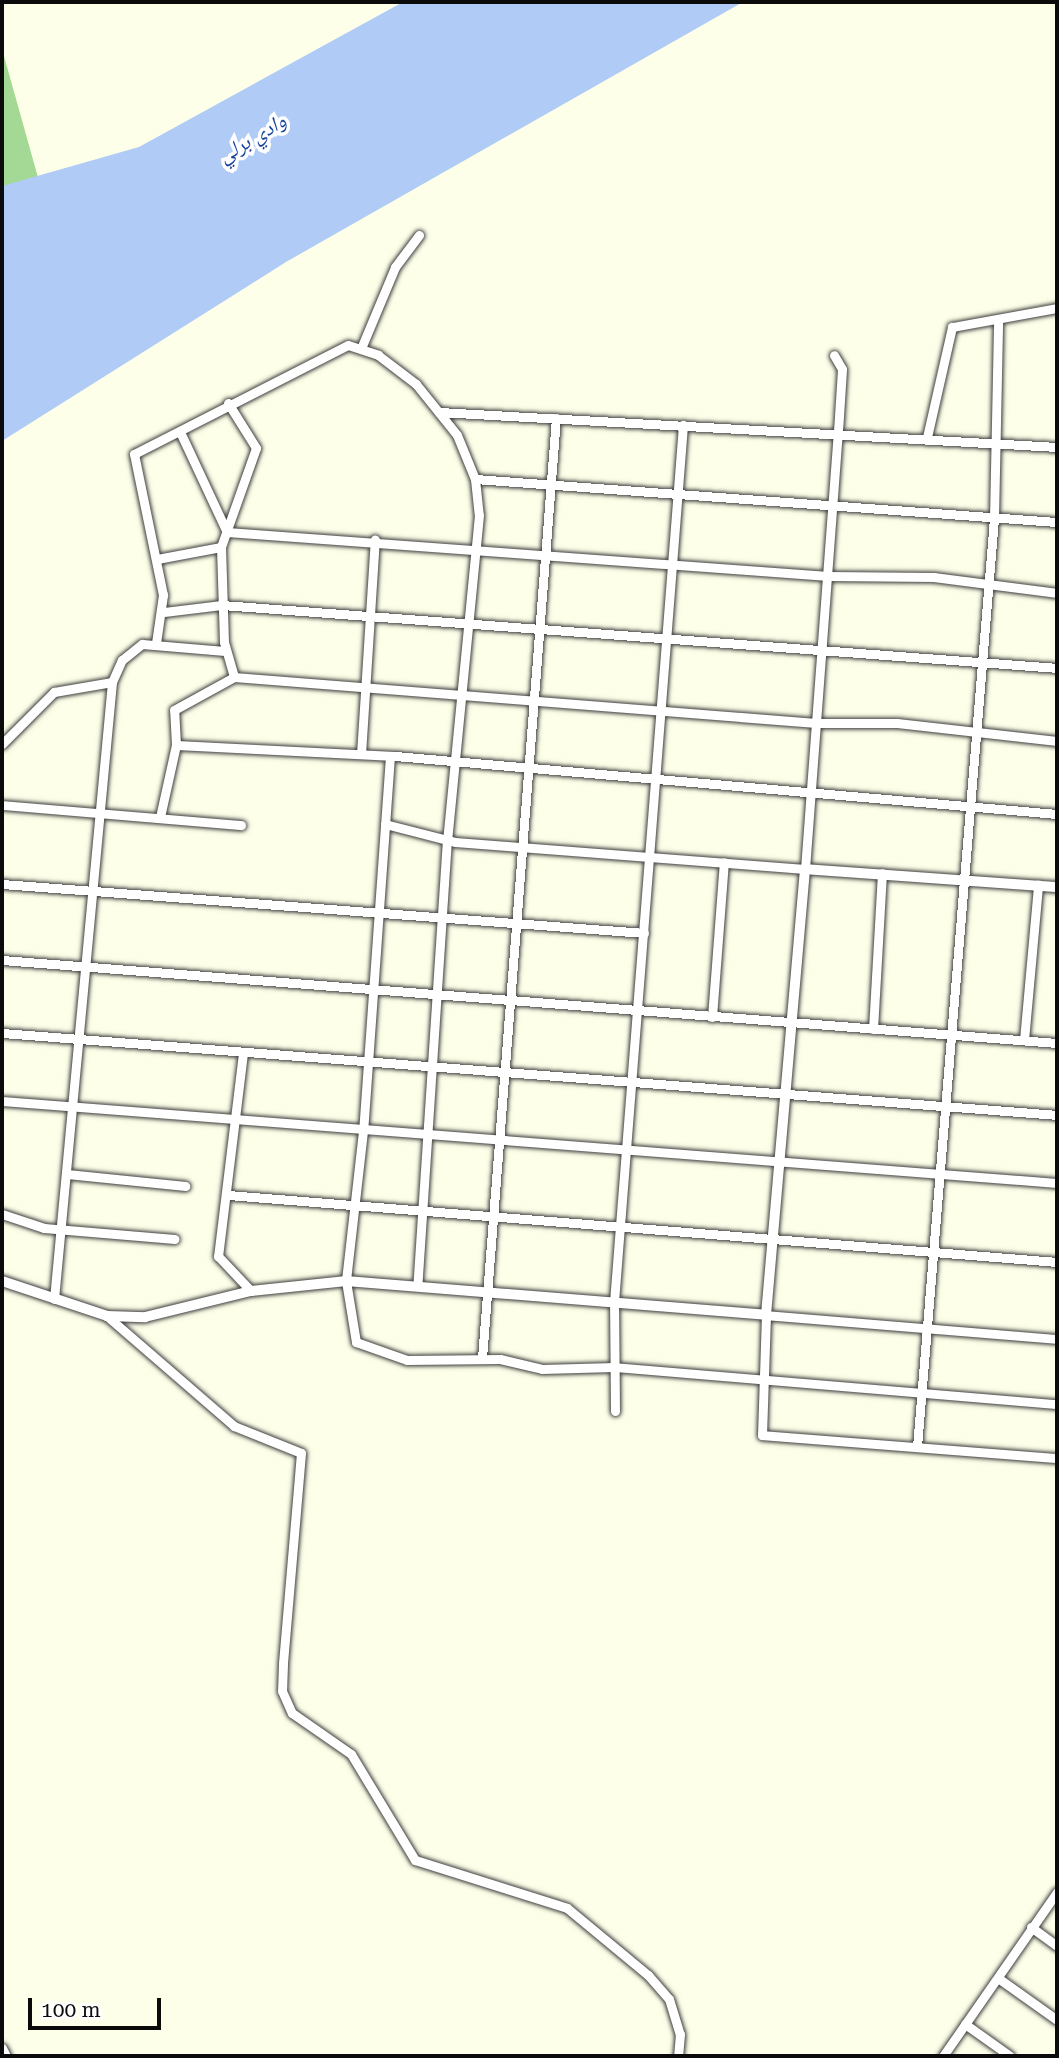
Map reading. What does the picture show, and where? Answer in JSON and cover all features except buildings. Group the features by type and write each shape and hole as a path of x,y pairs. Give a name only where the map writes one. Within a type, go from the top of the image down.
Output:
{"street":[{"path":"362,346 395,267 419,235"},
{"path":"928,437 951,327 998,322 1057,308"},
{"path":"917,1447 994,518 998,442 998,322"},
{"path":"156,643 164,612 157,559 132,458 181,434 228,403 338,348 362,346 416,384 439,412 475,479 477,548 466,696 447,839 435,1069 416,1286"},
{"path":"834,355 842,369 838,431 788,1096 766,1315 762,1435 1057,1458"},
{"path":"228,403 256,448 221,547 225,651 234,677"},
{"path":"439,412 838,431 1057,447"},
{"path":"482,1357 537,702 554,483 556,418"},
{"path":"615,1411 614,1302 634,1083 643,933 663,710 671,563 683,425"},
{"path":"181,434 225,531"},
{"path":"475,479 678,491 832,506 1057,522"},
{"path":"225,531 375,539 828,576 934,577 987,588 1057,593"},
{"path":"361,754 375,539"},
{"path":"157,559 221,547"},
{"path":"164,612 222,604 542,631 822,647 982,664 1057,668"},
{"path":"54,1299 112,682 131,649 156,643 225,651"},
{"path":"160,817 176,745 174,710 234,677 816,723 939,726 976,735 1057,741"},
{"path":"2,744 54,692 112,682"},
{"path":"176,745 390,756 811,796 930,799 970,808 1057,814"},
{"path":"390,756 369,1064 346,1281 349,1325 360,1346 407,1360 482,1357 542,1369 614,1367 763,1377 1057,1404"},
{"path":"2,805 240,825"},
{"path":"384,824 447,839 524,847 1057,887"},
{"path":"712,1017 723,862"},
{"path":"873,1029 882,873"},
{"path":"2,884 441,922 643,933"},
{"path":"1024,1040 1038,885"},
{"path":"2,960 84,963 437,996 1057,1043"},
{"path":"2,1033 369,1064 1057,1115"},
{"path":"243,1053 219,1261 251,1291"},
{"path":"2,1101 234,1122 1057,1184"},
{"path":"66,1174 185,1186"},
{"path":"228,1195 354,1209 494,1217 622,1231 1057,1262"},
{"path":"2,1214 61,1229 174,1239"},
{"path":"2,1281 107,1317 234,1426 301,1453 282,1691 292,1713 351,1754 415,1860 567,1908 653,1980 676,2020 678,2056"},
{"path":"107,1317 181,1310 251,1291 346,1281 766,1315 927,1331 1057,1339"},
{"path":"943,2056 1057,1892"},
{"path":"1031,1927 1057,1946"},
{"path":"998,1978 1057,2020"},
{"path":"965,2024 1010,2056"},
{"path":"2,2048 6,2056"}],"green space":[{"path":"2,49 39,181 2,187"}],"water":[{"name":"وادي برلي","path":"403,2 743,2 286,262 2,441 2,186 139,147"}]}
